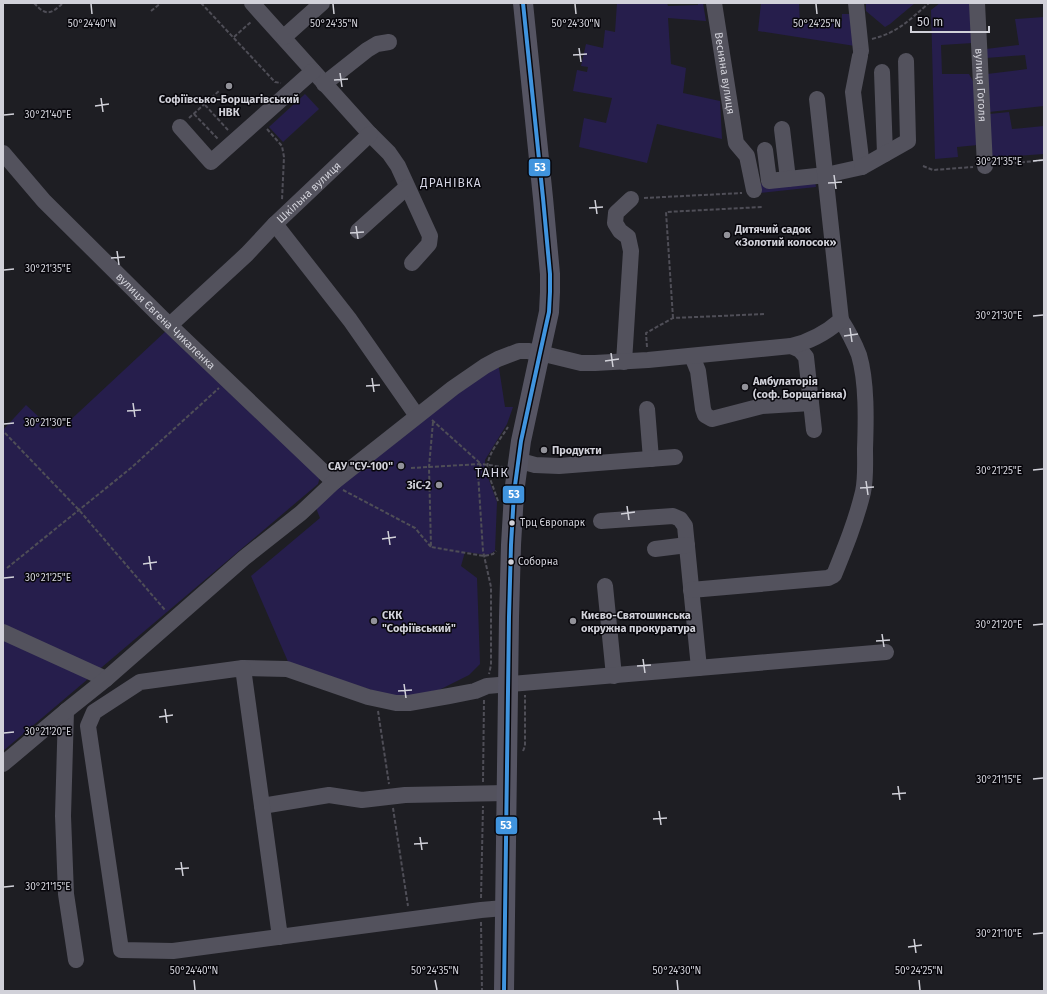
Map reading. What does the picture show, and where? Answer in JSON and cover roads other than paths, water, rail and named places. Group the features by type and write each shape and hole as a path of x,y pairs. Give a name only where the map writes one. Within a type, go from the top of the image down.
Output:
{"main road":[{"path":"504,991 504,908 511,545 517,465 548,312 550,274 543,190 522,3"}],"street":[{"path":"284,37 322,3"},
{"name":"Весняна вулиця","path":"714,3 736,143 747,156 754,190"},
{"path":"856,3 860,54 853,92 862,167"},
{"name":"вулиця Гоголя","path":"977,3 985,166"},
{"path":"256,8 284,37 324,84 389,153 398,166 430,236 429,244 412,263"},
{"path":"324,84 367,50 377,44 389,42"},
{"path":"765,150 769,181 826,175 862,167 908,141 906,61"},
{"path":"180,127 211,162 313,71"},
{"path":"882,72 885,154"},
{"path":"691,590 828,578 834,575 855,522 863,490 865,462 863,373 859,355 852,338 841,320 817,99"},
{"path":"782,129 788,179"},
{"name":"Шкільна вулиця","path":"370,134 280,219 350,320 424,417"},
{"name":"вулиця Євгена Чикаленка","path":"3,154 44,201 170,325 334,482"},
{"path":"358,231 407,187"},
{"path":"624,362 631,251 628,238 620,231 615,222 616,213 631,199"},
{"path":"170,325 247,254 280,219"},
{"path":"3,764 106,679 244,558 301,513 334,482 424,417 466,379 498,359 519,351 540,353 581,363 624,362 791,346 801,344 830,329 841,320"},
{"path":"791,346 800,350 806,357 814,430"},
{"path":"692,356 698,371 703,409 705,415 712,419 762,406 811,403"},
{"path":"647,410 652,459"},
{"path":"517,465 559,466 675,457"},
{"path":"601,521 673,516 680,519 685,526 699,668"},
{"path":"654,549 687,545"},
{"path":"605,586 614,676"},
{"path":"3,632 106,679"},
{"path":"504,908 173,951 121,950 88,726 94,712 140,682 243,668 287,669 368,697 396,703 409,703 475,691 487,686 886,652"},
{"path":"243,668 280,937"},
{"path":"66,711 63,824 66,894 76,960"},
{"path":"262,806 329,795 362,800 405,795 506,793"}],"place":[{"name":"Софіївсько-Борщагівський НВК","path":"229,86"},
{"name":"Дитячий садок «Золотий колосок»","path":"727,235"},
{"name":"Амбулаторія (соф. Борщагівка)","path":"745,387"},
{"name":"Продукти","path":"544,450"},
{"name":"САУ \"СУ-100\"","path":"401,466"},
{"name":"ЗіС-2","path":"439,485"},
{"name":"Трц Європарк","path":"512,523"},
{"name":"Соборна","path":"511,562"},
{"name":"СКК \"Софіївський\"","path":"374,621"},
{"name":"Києво-Святошинська окружна прокуратура","path":"573,621"}],"district":[{"name":"ДРАНІВКА","path":"451,183"},
{"name":"ТАНК","path":"492,472"}]}
